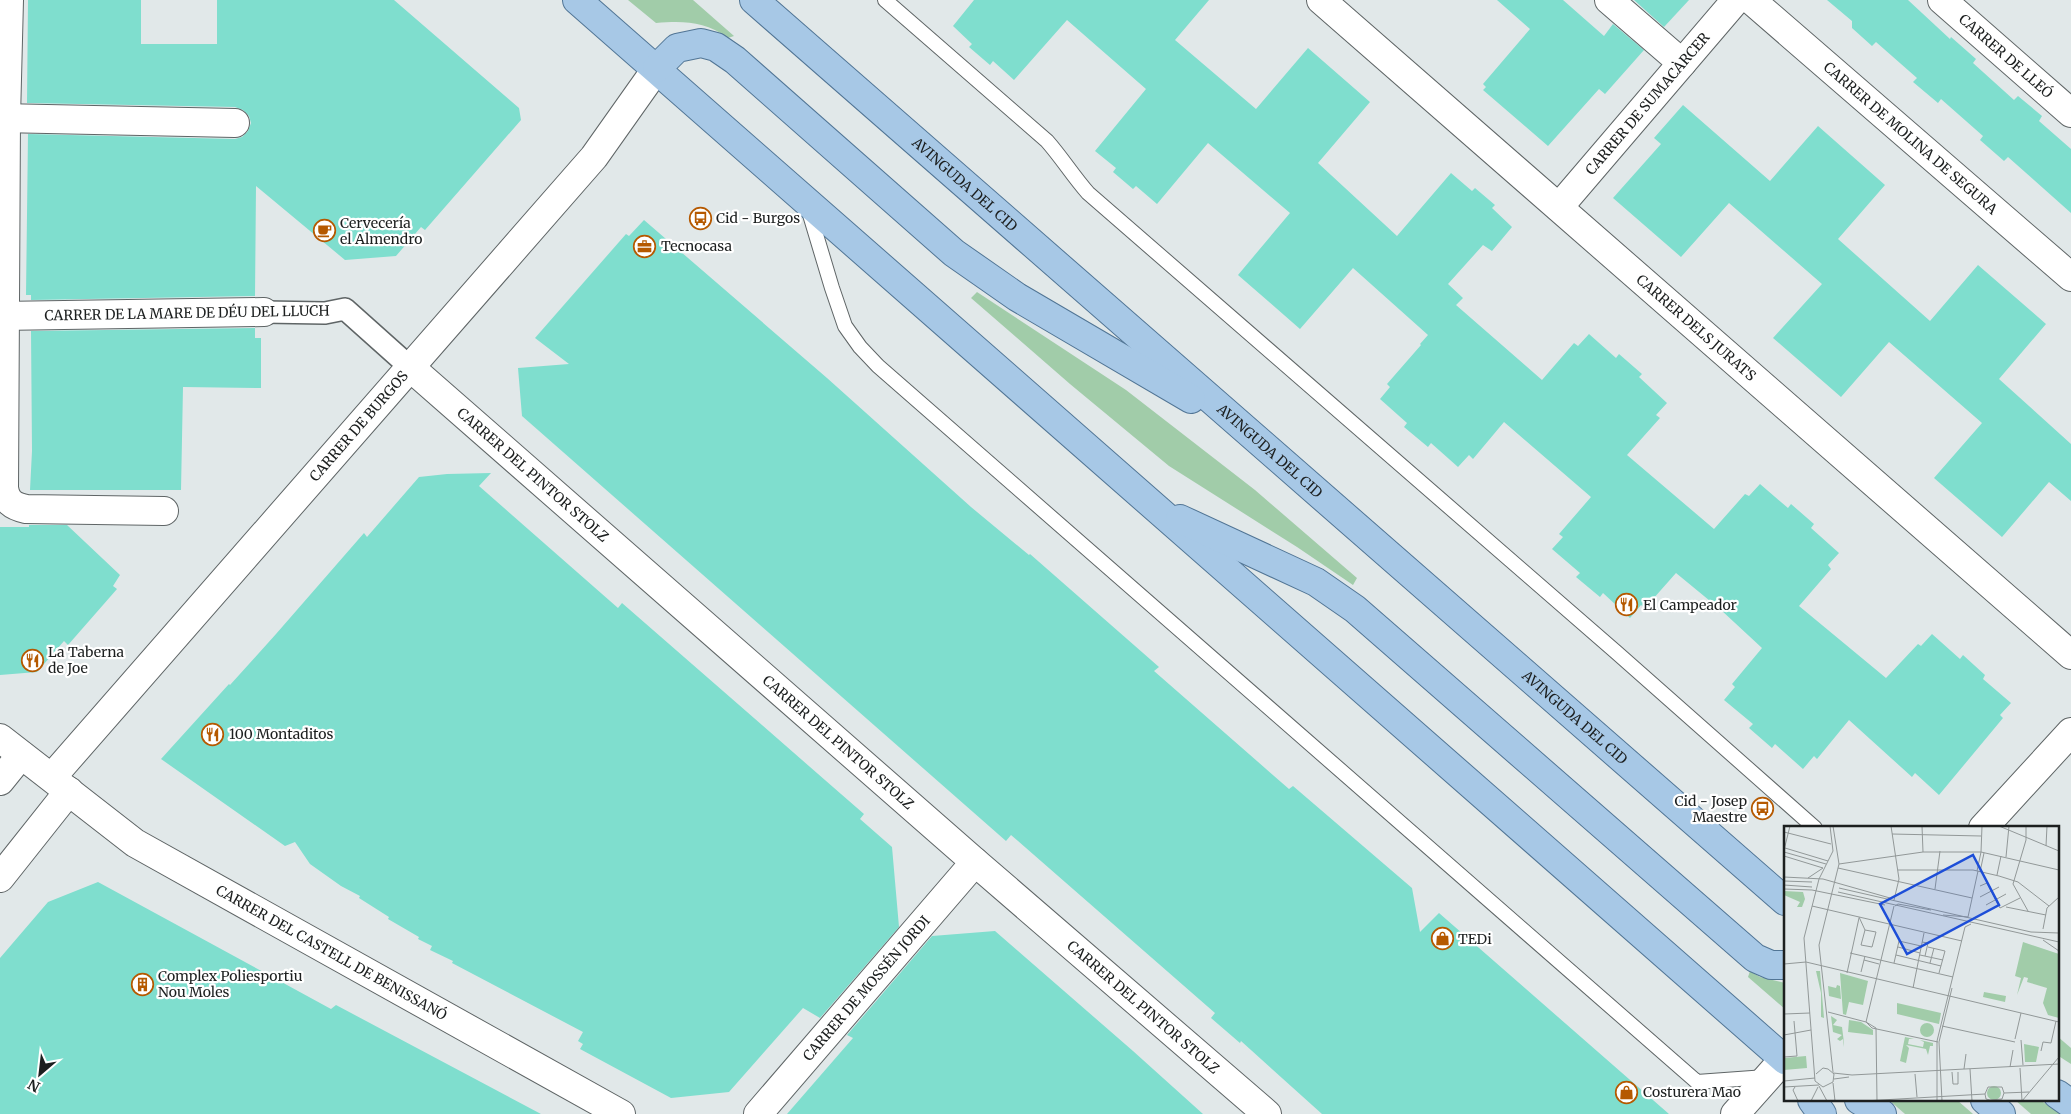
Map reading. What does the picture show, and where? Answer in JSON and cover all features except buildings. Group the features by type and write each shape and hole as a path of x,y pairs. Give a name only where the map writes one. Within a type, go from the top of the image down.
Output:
{"main road":[{"path":"577,0 1152,506 1780,1065"},
{"name":"AVINGUDA DEL CID","path":"754,0 1784,900"},
{"path":"656,68 677,48 701,43 716,47 735,60 954,253 1017,297 1246,431"},
{"path":"1152,506 1316,582 1335,595 1355,610 1755,958 1771,965 1784,965"},
{"path":"2058,1095 2071,1104"},
{"path":"1813,1102 1822,1114"},
{"path":"1862,1102 1882,1114"},
{"path":"1987,1102 2001,1114"}],"street":[{"path":"9,0 3,118 2,316 4,488 6,497 11,504 26,509 164,511"},
{"name":"CARRER DELS JURATS","path":"1321,0 2071,654"},
{"path":"1608,0 1682,63"},
{"name":"CARRER DE SUMACÀRCER","path":"1559,207 1736,0"},
{"name":"CARRER DE MOLINA DE SEGURA","path":"1751,0 2071,277"},
{"name":"CARRER DE LLEÓ","path":"1942,0 2071,113"},
{"name":"CARRER DE BURGOS","path":"0,878 60,784 210,595 412,368 594,157 656,68"},
{"path":"3,118 234,123"},
{"name":"CARRER DE LA MARE DE DÉU DEL LLUCH","path":"2,316 264,312 325,314 345,309 412,368"},
{"name":"CARRER DEL PINTOR STOLZ","path":"412,368 975,862 1268,1114"},
{"path":"1985,826 2071,732"},
{"name":"CARRER DEL CASTELL DE BENISSANÓ","path":"0,738 135,843 621,1114"},
{"path":"0,781 21,755"},
{"name":"CARRER DE MOSSÉN JORDI","path":"758,1114 975,862"},
{"path":"1735,1114 1780,1065"}],"lane":[{"path":"885,0 1048,141 1088,193 1616,652 1813,826"},
{"path":"806,200 845,326 860,348 878,366 1697,1082 1780,1065"}],"green space":[{"path":"628,0 693,0 734,36 728,38 711,28 694,23 656,23"},
{"path":"977,292 1126,390 1255,490 1357,578 1353,585 1169,466 1070,384 971,298"},
{"path":"1750,971 1760,977 1784,983 1784,1008 1748,977"},
{"path":"2058,1037 2071,1048 2071,1064 2058,1056"},
{"path":"1891,1102 1959,1102 1973,1114 1905,1114"},
{"path":"2017,1102 2043,1102 2061,1114 2031,1114"}],"place":[{"name":"Cid - Burgos","path":"700,218"},
{"name":"Cervecería el Almendro","path":"324,231"},
{"name":"Tecnocasa","path":"645,246"},
{"name":"El Campeador","path":"1627,605"},
{"name":"La Taberna de Joe","path":"32,660"},
{"name":"100 Montaditos","path":"213,734"},
{"name":"Cid - Josep Maestre","path":"1763,809"},
{"name":"TEDi","path":"1442,939"},
{"name":"Complex Poliesportiu Nou Moles","path":"142,984"},
{"name":"Costurera Mao","path":"1627,1092"}]}
